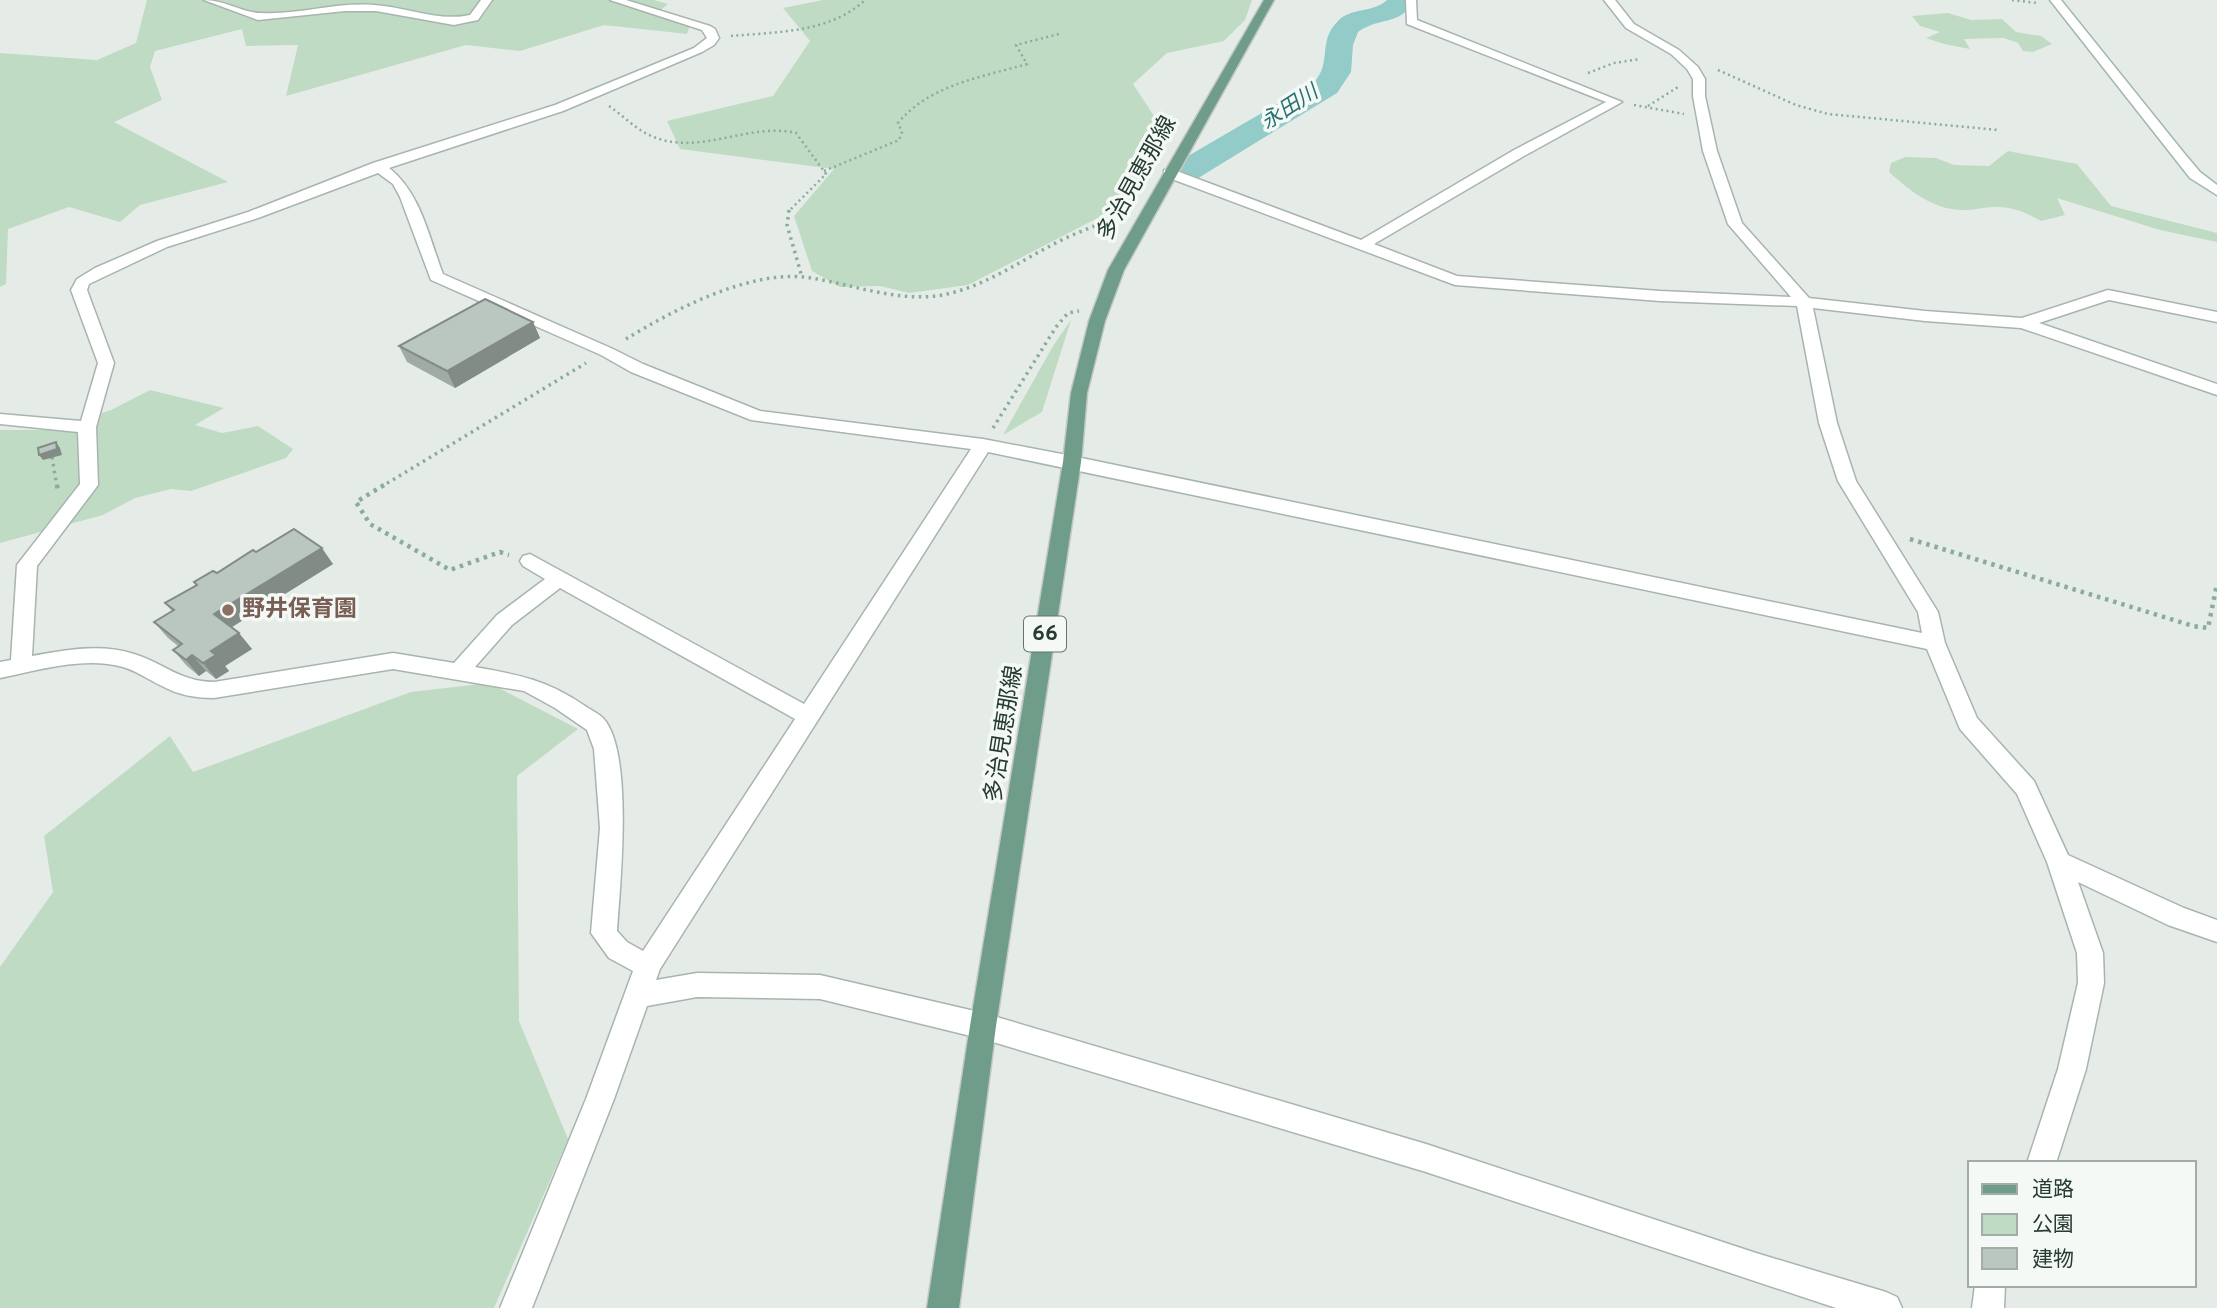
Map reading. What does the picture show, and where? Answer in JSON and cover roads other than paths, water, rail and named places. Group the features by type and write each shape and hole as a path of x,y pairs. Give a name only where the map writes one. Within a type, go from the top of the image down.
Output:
{"main road":[{"name":"多治見恵那線","path":"943,1308 983,1026 1072,462 1079,393 1101,309 1116,270 1269,0"}],"street":[{"path":"209,0 258,17 376,8 464,22 474,18 487,0"},
{"path":"615,0 706,28 711,31 710,43 590,96 378,166 253,215 162,244 100,271 82,282 79,290 106,363 96,404 86,427 89,485 27,565 10,668 92,657 126,659 151,670 170,683 191,690 214,690 393,661 528,684 563,702 596,725 605,749 611,795 612,828 604,933 613,947 629,960 649,964"},
{"path":"1362,245 1567,124 1616,102 1411,22 1411,0"},
{"path":"1609,0 1630,26 1675,52 1692,67 1699,79 1710,151 1735,224 1804,302 1828,423 1847,481 1928,612 1935,643 1968,723 2026,788 2059,862 2090,953 2091,983 2072,1069 2042,1161"},
{"path":"2054,0 2179,156 2196,175 2217,191"},
{"path":"378,166 398,182 407,197 436,277 607,352 637,368 757,415 983,445 1072,462 1935,643"},
{"path":"1169,173 1455,280 1660,296 1804,302 1924,316 2023,323 2217,390"},
{"path":"2023,323 2108,295 2217,317"},
{"path":"0,419 86,427"},
{"path":"516,1308 600,1099 649,964 983,445"},
{"path":"530,561 807,716"},
{"path":"459,673 475,650 506,618 537,592 560,579"},
{"path":"2059,862 2177,917 2217,931"},
{"path":"637,996 697,985 820,987 983,1026 1426,1158 1756,1268 1886,1308"},
{"path":"1988,1308 1990,1287"}],"waterway":[{"name":"永田川","path":"1183,173 1317,94 1336,72 1340,38 1348,26 1361,19 1391,11 1401,0"}],"place":[{"name":"野井保育園","path":"228,610"}]}
